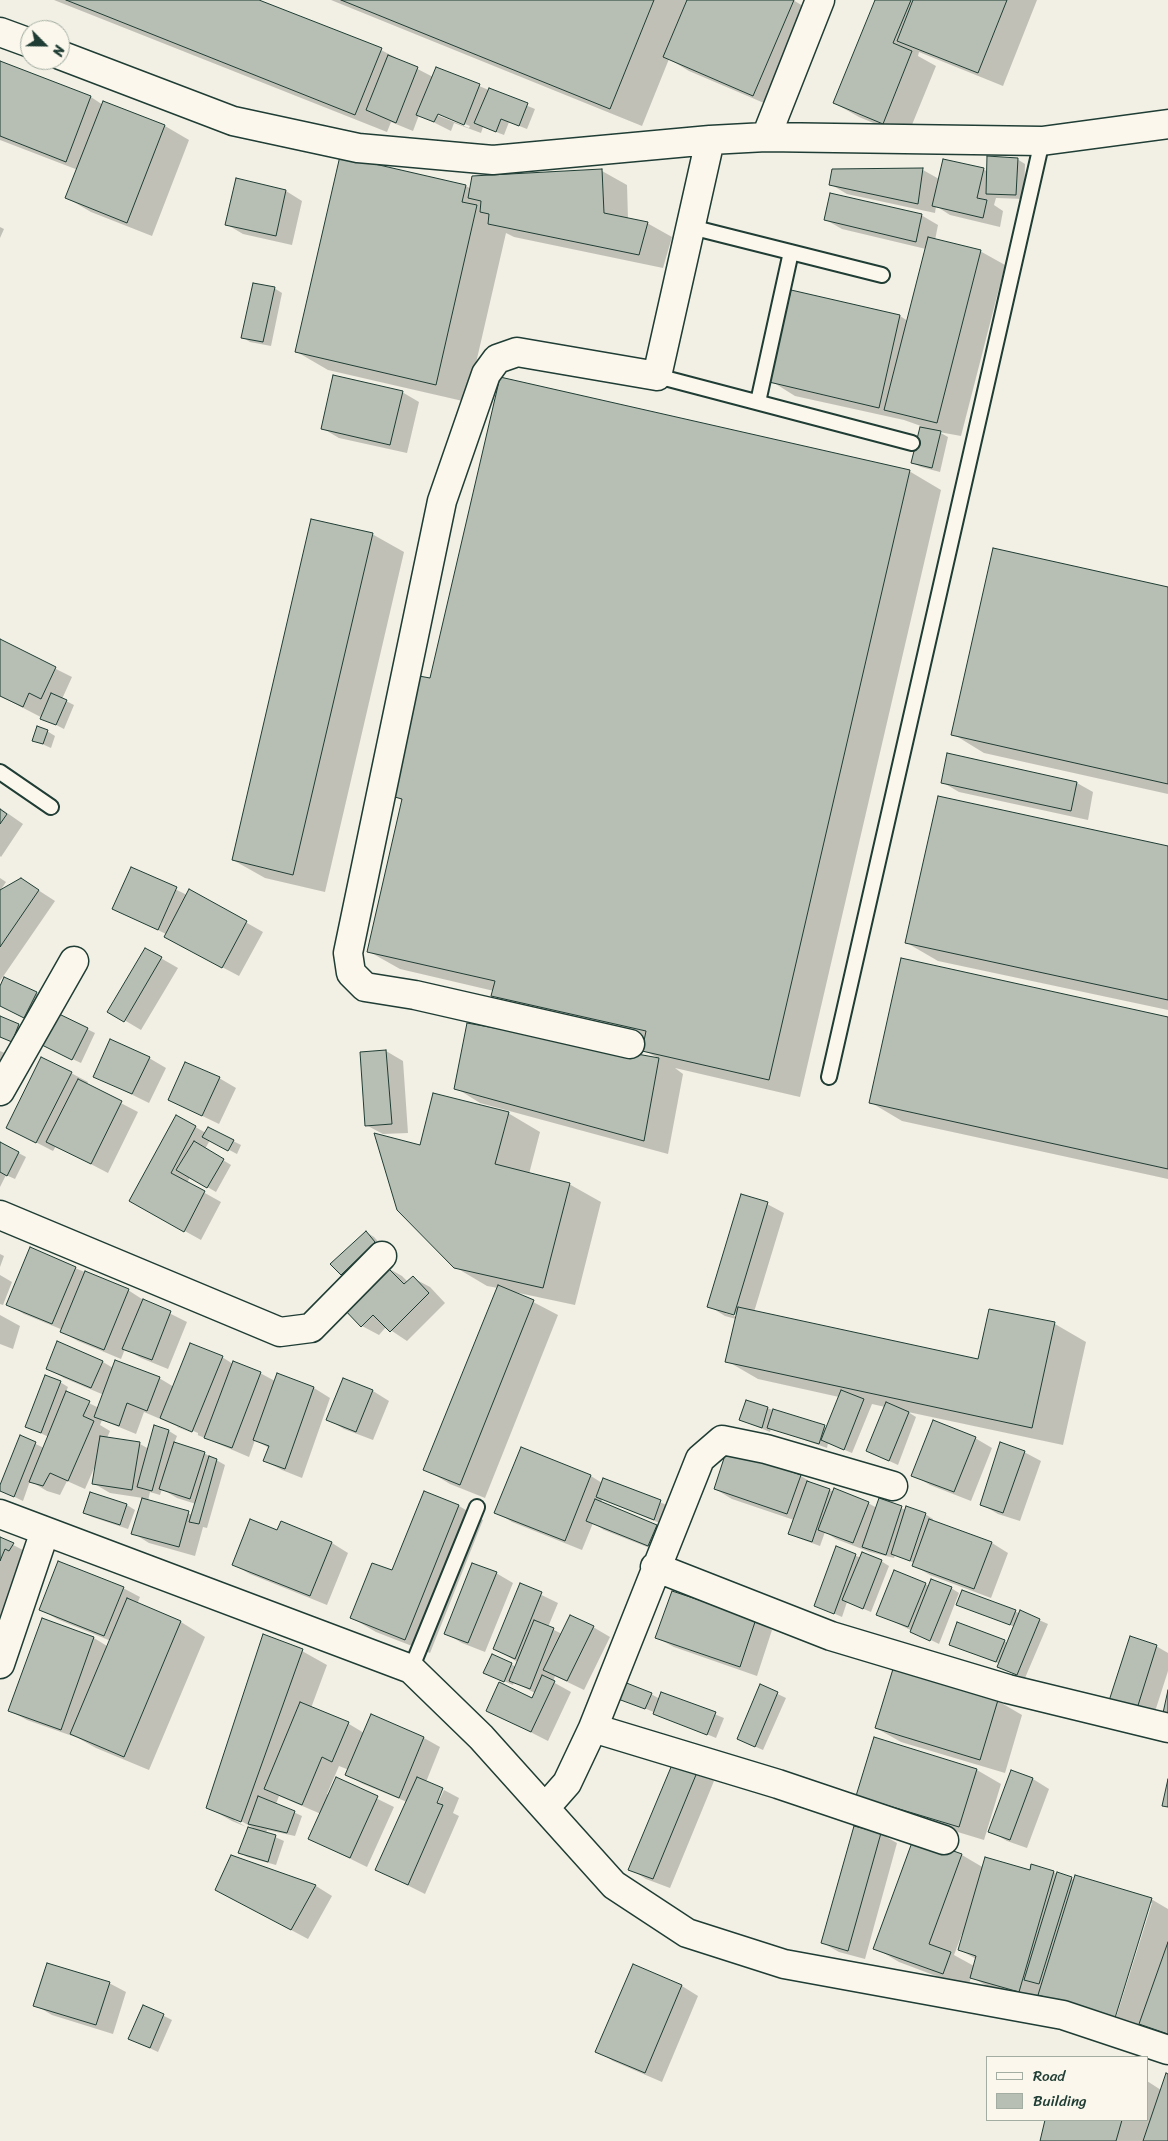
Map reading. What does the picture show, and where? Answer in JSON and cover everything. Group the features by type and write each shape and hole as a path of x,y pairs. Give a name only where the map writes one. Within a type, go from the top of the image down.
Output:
{"street":[{"path":"766,137 820,0"},
{"path":"0,32 20,39"},
{"path":"70,59 233,121 358,148 494,160 710,140 766,137 1042,141 1168,124"},
{"path":"630,1044 415,995 365,987 351,973 348,953 442,501 486,374 497,359 516,352 657,376 710,140"},
{"path":"0,1091 74,961"},
{"path":"0,1215 280,1332 311,1328 382,1256"},
{"path":"545,1808 567,1783 593,1728 655,1567 700,1459 722,1440 766,1450 893,1486"},
{"path":"0,1514 411,1668 481,1737 614,1885 687,1933 784,1964 1064,2015 1168,2050"},
{"path":"0,1664 45,1530"},
{"path":"655,1567 831,1636 1008,1689 1168,1728"},
{"path":"593,1728 778,1784 944,1840"}],"lane":[{"path":"829,1077 1042,141"},
{"path":"691,227 882,275"},
{"path":"758,402 791,252"},
{"path":"657,376 912,443"},
{"path":"0,772 51,807"},
{"path":"411,1668 477,1507"}],"building":[{"path":"66,0 259,0 382,48 355,115"},
{"path":"341,0 654,0 610,109"},
{"path":"687,0 794,0 753,96 663,57"},
{"path":"875,0 911,0 893,43 912,51 883,124 833,103"},
{"path":"913,0 1007,0 978,73 897,41"},
{"path":"388,55 418,67 396,123 366,110"},
{"path":"0,61 91,96 66,162 0,136"},
{"path":"436,67 480,84 464,125 438,114 434,122 416,115"},
{"path":"489,88 528,103 519,126 501,119 496,132 474,123"},
{"path":"103,101 165,125 127,223 65,198"},
{"path":"340,156 466,185 462,202 477,205 436,385 295,352"},
{"path":"987,156 1018,158 1016,195 986,194"},
{"path":"943,159 984,168 977,198 987,200 983,218 932,206"},
{"path":"923,168 918,204 829,185 832,169"},
{"path":"602,169 604,213 648,222 639,255 488,224 489,214 480,212 481,201 468,198 472,176"},
{"path":"236,178 286,190 276,236 225,225"},
{"path":"830,193 922,214 916,242 824,220"},
{"path":"928,237 981,250 937,423 884,410"},
{"path":"253,283 275,287 263,342 241,338"},
{"path":"791,290 900,315 879,408 769,382"},
{"path":"333,375 403,391 390,445 321,429"},
{"path":"500,377 910,470 769,1080 642,1051 646,1031 491,996 495,981 367,952 402,799 391,796 419,676 430,678"},
{"path":"920,427 941,431 932,468 911,463"},
{"path":"311,519 373,533 293,875 232,860"},
{"path":"993,548 1168,587 1168,784 951,735"},
{"path":"0,639 56,667 41,699 29,693 23,707 0,696"},
{"path":"51,693 67,700 56,725 40,719"},
{"path":"37,726 48,730 43,744 32,741"},
{"path":"947,753 1077,782 1071,811 941,783"},
{"path":"938,796 1168,846 1168,1000 905,943"},
{"path":"0,809 7,814 0,824"},
{"path":"131,867 177,887 158,930 112,909"},
{"path":"21,878 39,890 0,947 0,890"},
{"path":"189,889 247,921 222,968 164,937"},
{"path":"145,948 162,957 124,1022 107,1012"},
{"path":"901,958 1168,1017 1168,1169 869,1103"},
{"path":"4,977 37,992 24,1018 0,1006 0,986"},
{"path":"57,1013 88,1028 72,1060 42,1045"},
{"path":"0,1016 19,1024 12,1042 0,1037"},
{"path":"467,1023 659,1058 644,1141 454,1089"},
{"path":"110,1039 150,1057 132,1094 93,1077"},
{"path":"386,1050 392,1124 365,1126 360,1052"},
{"path":"41,1057 72,1072 36,1143 6,1128"},
{"path":"185,1062 220,1077 202,1116 168,1100"},
{"path":"78,1079 122,1101 91,1164 46,1142"},
{"path":"433,1093 509,1112 495,1164 570,1183 543,1288 454,1268 397,1210 374,1133 420,1145"},
{"path":"176,1115 196,1126 171,1173 205,1191 184,1232 129,1201"},
{"path":"208,1127 234,1140 228,1151 202,1137"},
{"path":"194,1141 224,1159 207,1188 176,1170"},
{"path":"0,1142 19,1152 7,1176 0,1172"},
{"path":"741,1194 768,1202 734,1315 707,1307"},
{"path":"366,1231 375,1242 341,1275 330,1264"},
{"path":"30,1247 76,1267 52,1324 6,1305"},
{"path":"385,1265 404,1284 413,1276 429,1293 390,1332 373,1315 361,1327 342,1307"},
{"path":"85,1271 129,1289 104,1350 60,1332"},
{"path":"498,1285 534,1300 460,1485 423,1470"},
{"path":"143,1299 171,1311 152,1360 122,1349"},
{"path":"738,1307 978,1359 989,1309 1055,1322 1032,1428 725,1362"},
{"path":"57,1341 103,1361 91,1388 46,1369"},
{"path":"190,1343 223,1356 192,1432 160,1418"},
{"path":"115,1360 160,1377 147,1411 127,1403 119,1426 94,1417"},
{"path":"233,1361 261,1372 232,1448 204,1438"},
{"path":"277,1373 314,1387 285,1469 263,1461 269,1446 253,1440"},
{"path":"45,1375 61,1381 41,1433 25,1427"},
{"path":"343,1378 373,1390 356,1432 326,1420"},
{"path":"841,1390 864,1399 844,1450 821,1440"},
{"path":"66,1391 90,1401 83,1416 94,1421 68,1481 50,1473 43,1486 29,1482"},
{"path":"746,1400 768,1407 762,1428 739,1420"},
{"path":"886,1402 909,1412 889,1461 866,1451"},
{"path":"773,1409 825,1425 819,1444 767,1428"},
{"path":"933,1420 976,1437 954,1492 911,1476"},
{"path":"154,1425 169,1430 152,1491 137,1487"},
{"path":"20,1435 36,1442 14,1497 0,1491 0,1485"},
{"path":"100,1436 140,1442 132,1490 92,1484"},
{"path":"174,1442 205,1452 190,1499 159,1489"},
{"path":"1000,1442 1025,1451 1003,1513 980,1505"},
{"path":"521,1447 591,1475 565,1541 494,1513"},
{"path":"727,1449 801,1475 787,1514 714,1489"},
{"path":"209,1456 217,1459 199,1524 189,1522"},
{"path":"603,1478 661,1500 654,1520 596,1497"},
{"path":"807,1481 830,1489 812,1542 788,1534"},
{"path":"834,1488 869,1502 853,1543 818,1530"},
{"path":"424,1491 459,1505 405,1640 350,1618 372,1563 392,1570"},
{"path":"90,1492 127,1504 120,1525 83,1513"},
{"path":"142,1498 189,1511 179,1547 131,1534"},
{"path":"879,1498 902,1506 886,1555 862,1547"},
{"path":"595,1499 657,1525 648,1546 586,1521"},
{"path":"906,1506 926,1513 910,1561 891,1554"},
{"path":"250,1519 277,1530 281,1521 332,1542 310,1596 232,1565"},
{"path":"929,1519 992,1542 974,1589 912,1566"},
{"path":"0,1537 14,1543 9,1551 5,1549 0,1561"},
{"path":"836,1546 856,1554 834,1614 814,1606"},
{"path":"862,1552 882,1560 863,1609 842,1600"},
{"path":"58,1561 124,1587 104,1636 39,1610"},
{"path":"472,1563 497,1572 468,1643 444,1634"},
{"path":"894,1570 926,1583 908,1627 876,1615"},
{"path":"931,1579 952,1587 930,1641 910,1632"},
{"path":"520,1583 542,1592 515,1659 493,1649"},
{"path":"962,1590 1016,1610 1010,1625 956,1605"},
{"path":"672,1591 756,1619 740,1667 655,1638"},
{"path":"127,1598 181,1621 124,1757 70,1734"},
{"path":"1020,1610 1040,1619 1017,1675 997,1667"},
{"path":"570,1615 594,1626 567,1681 543,1670"},
{"path":"42,1618 94,1637 61,1730 8,1711"},
{"path":"534,1620 554,1628 530,1689 509,1681"},
{"path":"957,1622 1005,1640 996,1662 949,1645"},
{"path":"263,1634 303,1649 241,1822 206,1808"},
{"path":"1130,1636 1157,1645 1135,1715 1107,1707"},
{"path":"492,1654 512,1663 504,1682 483,1673"},
{"path":"893,1669 998,1700 980,1760 875,1728"},
{"path":"542,1675 555,1681 531,1732 486,1711 499,1682 532,1698"},
{"path":"624,1682 652,1693 645,1709 618,1699"},
{"path":"760,1684 778,1692 755,1747 737,1739"},
{"path":"1168,1690 1168,1714 1163,1713"},
{"path":"661,1692 716,1712 707,1735 653,1714"},
{"path":"300,1702 349,1722 332,1762 322,1757 302,1805 264,1789"},
{"path":"371,1714 424,1737 399,1798 345,1775"},
{"path":"874,1737 977,1769 959,1827 856,1796"},
{"path":"674,1760 698,1770 653,1879 628,1870"},
{"path":"1011,1770 1033,1778 1010,1840 988,1832"},
{"path":"336,1777 378,1796 350,1858 308,1839"},
{"path":"417,1777 443,1788 437,1803 443,1805 408,1885 375,1870"},
{"path":"1168,1779 1168,1807 1162,1806"},
{"path":"258,1796 295,1811 287,1833 248,1824"},
{"path":"854,1826 881,1833 848,1951 821,1943"},
{"path":"248,1827 276,1835 268,1862 238,1853"},
{"path":"914,1837 962,1854 929,1944 951,1952 943,1974 873,1949"},
{"path":"231,1855 316,1885 291,1930 215,1890"},
{"path":"985,1857 1030,1870 1031,1864 1054,1871 1019,1992 970,1978 976,1956 958,1950"},
{"path":"1057,1872 1072,1877 1039,1984 1024,1980"},
{"path":"1075,1875 1152,1898 1115,2018 1038,1995"},
{"path":"1168,1942 1168,2034 1139,2024"},
{"path":"47,1963 110,1982 96,2025 33,2006"},
{"path":"633,1964 682,1985 645,2073 595,2052"},
{"path":"143,2005 164,2014 150,2048 128,2039"},
{"path":"1166,2073 1168,2074 1168,2141 1143,2141"},
{"path":"1045,2121 1122,2121 1116,2141 1040,2141"}]}
